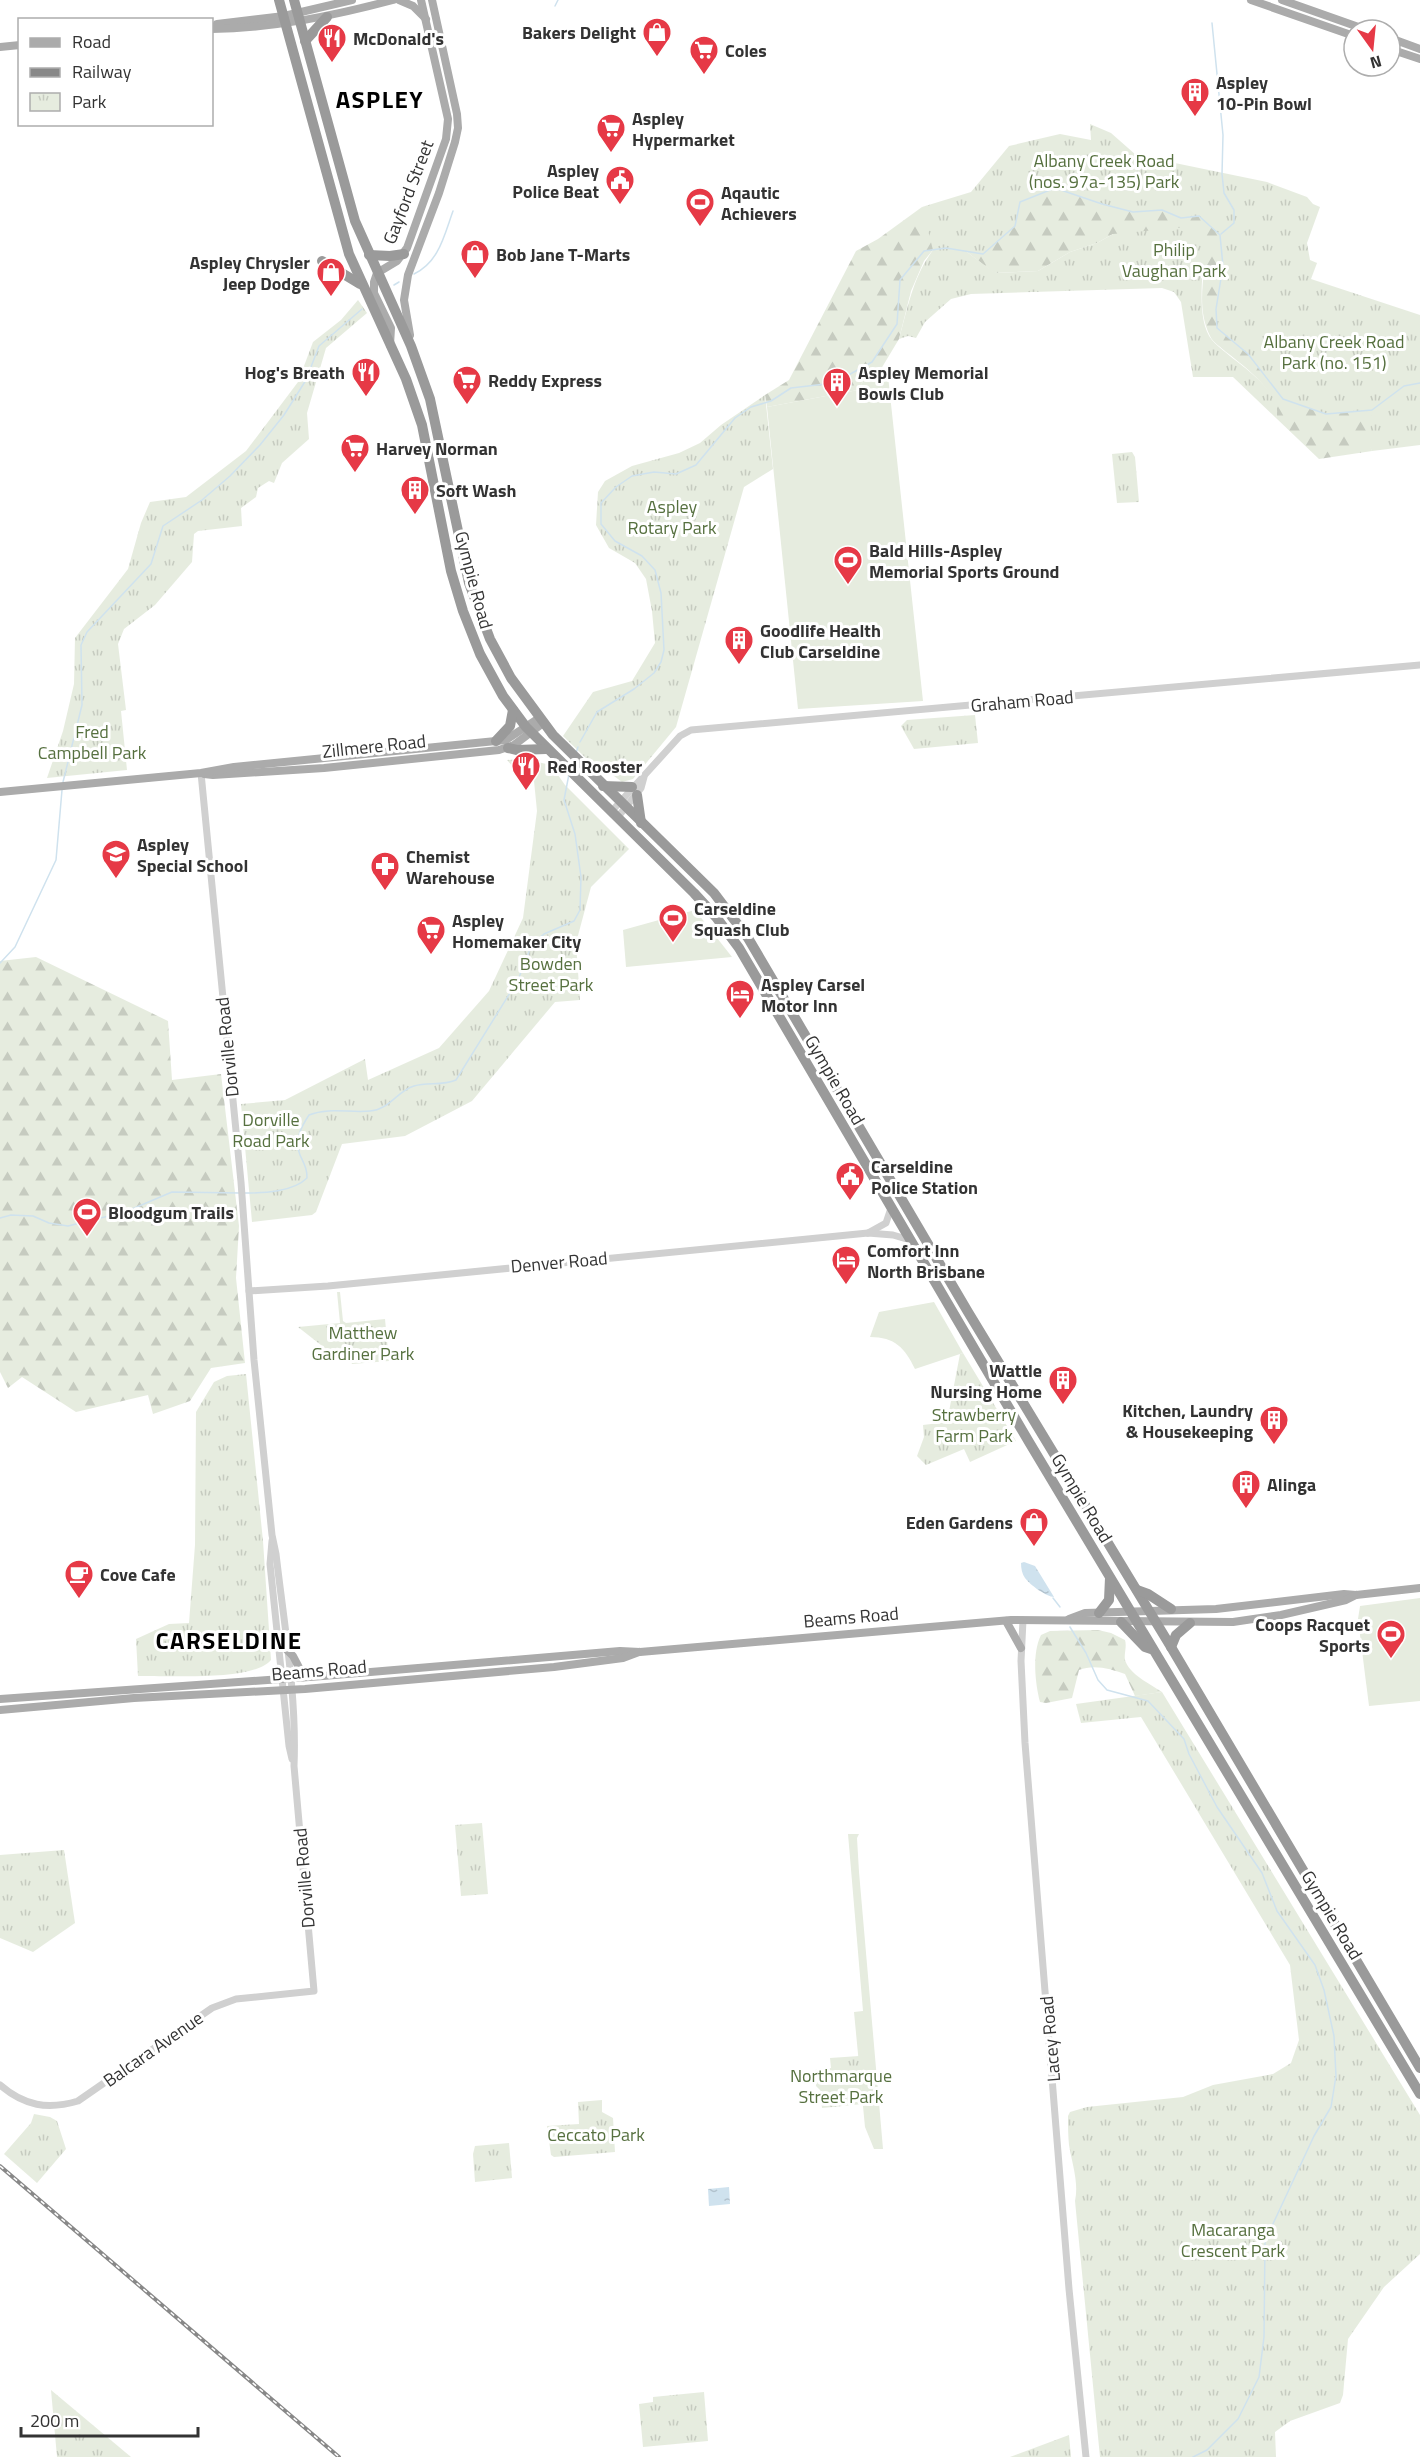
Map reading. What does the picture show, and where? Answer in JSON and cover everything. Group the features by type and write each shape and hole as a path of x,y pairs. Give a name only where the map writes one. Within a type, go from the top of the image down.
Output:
{"highway":[{"name":"Gympie Road","path":"279,0 345,240 361,284 410,389 426,437 451,572 480,654 513,710 528,730 701,899 726,930 1110,1578 1420,2094"},
{"name":"Gympie Road","path":"294,0 351,207 369,255 411,346 437,424 464,564 473,596 494,648 541,721 561,744 714,893 737,922 1420,2068"},
{"path":"305,41 327,17"},
{"path":"369,255 404,254"},
{"path":"322,261 361,284"},
{"path":"496,741 504,735 511,724 513,710"},
{"path":"508,748 550,753"},
{"path":"603,786 634,791 641,823"},
{"path":"861,1156 873,1150"},
{"path":"1099,1613 1109,1600 1110,1578"},
{"path":"1137,1590 1148,1594 1171,1609"},
{"path":"1121,1622 1145,1647 1154,1650"},
{"path":"1171,1647 1176,1635 1190,1623"}],"main road":[{"path":"298,18 352,0"},
{"path":"213,30 298,18 327,17 393,0"},
{"path":"399,0 413,6 426,19"},
{"name":"Gayford Street","path":"378,273 404,254 430,187 448,130 448,119 421,0"},
{"name":"Gayford Street","path":"411,346 405,303 408,275 439,193 458,128 432,0"},
{"path":"434,10 439,0"},
{"path":"1251,0 1342,32"},
{"path":"1282,0 1342,21"},
{"path":"213,24 285,20"},
{"path":"1402,42 1420,49"},
{"path":"0,47 18,45"},
{"path":"1402,53 1420,60"},
{"path":"378,273 373,287 391,328 390,346"},
{"name":"Zillmere Road","path":"201,773 213,775 285,771 508,748 541,721"},
{"name":"Zillmere Road","path":"0,792 496,741 511,738 528,730"},
{"name":"Beams Road","path":"1065,1620 1085,1613 1215,1609 1420,1588"},
{"name":"Beams Road","path":"0,1699 620,1651 640,1652 1006,1621 1233,1622 1267,1618 1346,1600 1356,1595"},
{"path":"1265,1604 1267,1618"},
{"path":"1006,1621 1021,1648"},
{"path":"286,1649 293,1656 304,1677"},
{"name":"Beams Road","path":"0,1710 134,1698 287,1690 590,1663 623,1658 640,1652"}],"street":[{"name":"Graham Road","path":"614,815 680,736 691,730 1420,665"},
{"name":"Dorville Road","path":"201,773 242,1182 249,1291 272,1535 286,1649 286,1678"},
{"path":"868,1233 886,1223 891,1207"},
{"name":"Denver Road","path":"249,1291 328,1286 868,1233 892,1234 910,1240"},
{"name":"Dorville Road","path":"272,1535 270,1564 286,1678 289,1746 294,1766 314,1991"},
{"name":"Lacey Road","path":"1023,1620 1021,1648 1025,1734 1069,2289 1086,2457"},
{"name":"Balcara Avenue","path":"0,2085 25,2103 60,2106 78,2101 212,2008 237,1999 314,1991"}],"green space":[{"path":"1090,124 1111,133 1136,155 1267,182 1307,197 1313,204 1320,207 1307,243 1310,260 1317,263 1311,279 1420,315 1420,445 1372,451 1369,445 1372,410 1326,414 1283,399 1248,354 1217,328 1216,309 1223,266 1220,235 1199,216 1181,218 1162,210 1133,212 1055,188 1020,202 1015,226 983,254 967,252 995,273 1038,271 1070,252 1097,243 1113,234 1189,227 1204,245 1202,308 1207,331 1220,348 1254,375 1272,396 1277,407 1276,418 1233,377 1193,377 1181,302 1174,292 1162,288 971,294 951,299 925,322 916,338 908,336 899,339 916,282 933,250 922,207 971,192 1009,146 1060,134 1091,140"},
{"name":"Albany Creek Road Park (no. 151)","path":"1040,181 1219,209 1383,387 1370,445 1372,451 1319,459 1276,418 1277,409 1274,400 1260,381 1211,338 1203,311 1204,269 1113,234 1097,243 1070,252 1038,271 994,273 958,245 940,241 924,261 911,291 899,339 878,374 866,376 858,390 767,407 765,395 789,380 856,251 878,239 922,207 939,216"},
{"name":"Fred Campbell Park","path":"358,300 367,313 326,348 307,413 309,439 282,463 274,483 269,481 258,488 256,497 241,508 242,526 198,531 194,534 192,562 155,605 124,629 118,644 126,710 121,711 127,770 47,778 63,731 74,684 75,638 128,569 141,523 150,502 186,497 246,451 298,382 313,342 341,320"},
{"name":"Bald Hills-Aspley Memorial Sports Ground","path":"878,374 888,376 923,701 798,709 767,407 858,390 866,376"},
{"name":"Aspley Rotary Park","path":"765,395 773,469 744,487 676,727 633,779 622,782 598,764 591,763 563,736 593,692 632,681 655,643 646,579 635,563 609,548 596,525 598,492 605,481 632,466 679,453 700,443 721,425"},
{"path":"1132,452 1135,457 1139,502 1117,503 1112,454"},
{"path":"975,715 978,743 914,749 901,726 907,720"},
{"path":"524,759 551,765 565,785 629,849 591,887 576,943 580,1000 555,1002 472,1101 405,1136 342,1144 316,1212 312,1215 252,1222 241,1104 285,1100 365,1059 368,1080 439,1048 489,991 523,918 537,811 534,781 515,769 507,760"},
{"name":"Carseldine Squash Club","path":"695,910 732,957 626,967 623,930"},
{"path":"36,957 168,1021 172,1080 221,1074 239,1226 236,1278 245,1363 211,1368 190,1401 153,1414 148,1395 76,1412 22,1377 8,1388 0,1372 0,961"},
{"name":"Matthew Gardiner Park","path":"337,1292 340,1292 343,1321 346,1323 385,1319 389,1361 352,1364 350,1359 340,1360 298,1327 340,1323"},
{"path":"934,1302 963,1353 915,1369 898,1345 886,1339 870,1337 879,1312"},
{"name":"Strawberry Farm Park","path":"963,1353 1016,1441 970,1462 964,1449 926,1465 917,1456 924,1437 923,1425 947,1422 960,1354"},
{"path":"246,1374 263,1541 271,1660 247,1672 209,1676 138,1676 136,1639 169,1624 189,1623 195,1545 196,1412 214,1382 227,1376"},
{"name":"Coops Racquet Sports","path":"1420,1598 1420,1701 1369,1706 1358,1619 1360,1606"},
{"path":"1098,1630 1125,1640 1127,1665 1140,1678 1162,1692 1135,1696 1125,1674 1091,1667 1079,1670 1072,1698 1040,1702 1035,1668 1036,1650 1041,1635 1050,1631"},
{"name":"Macaranga Crescent Park","path":"1162,1692 1420,2115 1420,2254 1384,2287 1348,2339 1343,2395 1340,2403 1290,2421 1275,2432 1276,2457 1100,2457 1075,2201 1076,2180 1069,2145 1068,2116 1070,2112 1087,2107 1183,2097 1213,2085 1273,2074 1291,2063 1299,2040 1290,1965 1141,1717 1081,1723 1076,1704"},
{"path":"482,1823 488,1894 461,1896 455,1825"},
{"path":"848,1834 859,1834 857,1838 859,1872 883,2149 874,2149 865,2127 854,2012 863,2011"},
{"path":"64,1850 75,1923 33,1952 0,1938 0,1855"},
{"name":"Northmarque Street Park","path":"859,2056 863,2104 822,2108 820,2090 816,2086 815,2070 831,2068 830,2058"},
{"name":"Ceccato Park","path":"602,2100 602,2112 613,2118 615,2152 554,2157 551,2155 547,2126 579,2124 578,2102"},
{"path":"34,2114 57,2121 66,2149 37,2183 4,2154 31,2123"},
{"path":"509,2143 512,2178 475,2182 473,2154 475,2146"},
{"path":"51,2390 131,2457 57,2457"},
{"path":"704,2392 708,2441 643,2447 639,2404 653,2402 653,2397"},
{"path":"1069,2435 1071,2457 1010,2457"}],"water":[{"path":"1021,1563 1035,1566 1054,1597 1043,1593 1027,1581 1021,1569"},
{"path":"729,2187 730,2204 709,2206 708,2189"}],"waterway":[{"path":"555,6 558,0"},
{"path":"1212,23 1223,135 1224,193 1234,210 1234,223 1221,234"},
{"path":"580,742 597,712 634,689 654,673 661,662 664,650 661,593 655,570 642,556 615,541 601,524 601,503 616,487 632,476 654,472 676,474 696,465 735,418 751,407 771,401 791,388 834,383 872,362 897,324 900,280 924,251 946,248 983,254 1015,226 1020,202 1055,188 1133,212 1162,210 1181,218 1199,216 1220,235 1223,266 1216,309 1217,328 1248,354 1283,399 1326,414 1372,410 1404,386 1420,383"},
{"path":"414,274 429,263 440,247 453,211"},
{"path":"394,285 399,282"},
{"path":"63,782 82,705 81,645 87,632 151,564 163,526 202,500 230,476 260,445 284,415 306,380 319,346 362,309"},
{"path":"576,753 578,747"},
{"path":"245,1193 286,1189 307,1178 306,1169 298,1150 298,1139 309,1115 324,1111 377,1110 408,1088 456,1080 518,980 532,944 544,934 574,921 580,910 581,877 575,834 564,800 569,774"},
{"path":"0,963 15,947 56,860 62,790"},
{"path":"0,1218 11,1215 33,1216 49,1223 68,1226 125,1212 172,1192 240,1193"},
{"path":"1053,1598 1060,1607"},
{"path":"1070,1627 1086,1653 1098,1680 1107,1690 1148,1701 1184,1739 1189,1754 1217,1807 1262,1873 1277,1911 1315,1965 1324,1990 1334,2036 1336,2076 1331,2107 1314,2136 1265,2241 1264,2337 1259,2377 1238,2419 1207,2450 1193,2457"}],"railway":[{"path":"0,2166 339,2457"}],"place":[{"name":"Bakers Delight","path":"657,58"},
{"name":"McDonald's","path":"332,64"},
{"name":"Coles","path":"704,76"},
{"name":"Aspley 10-Pin Bowl","path":"1195,118"},
{"name":"Aspley Hypermarket","path":"611,154"},
{"name":"Aspley Police Beat","path":"620,206"},
{"name":"Aqautic Achievers","path":"700,228"},
{"name":"Bob Jane T-Marts","path":"475,280"},
{"name":"Aspley Chrysler Jeep Dodge","path":"331,298"},
{"name":"Hog's Breath","path":"366,398"},
{"name":"Reddy Express","path":"467,406"},
{"name":"Aspley Memorial Bowls Club","path":"837,408"},
{"name":"Harvey Norman","path":"355,474"},
{"name":"Soft Wash","path":"415,516"},
{"name":"Bald Hills-Aspley Memorial Sports Ground","path":"848,586"},
{"name":"Goodlife Health Club Carseldine","path":"739,666"},
{"name":"Red Rooster","path":"526,792"},
{"name":"Aspley Special School","path":"116,880"},
{"name":"Chemist Warehouse","path":"385,892"},
{"name":"Carseldine Squash Club","path":"673,944"},
{"name":"Aspley Homemaker City","path":"431,956"},
{"name":"Aspley Carsel Motor Inn","path":"740,1020"},
{"name":"Carseldine Police Station","path":"850,1202"},
{"name":"Bloodgum Trails","path":"87,1238"},
{"name":"Comfort Inn North Brisbane","path":"846,1286"},
{"name":"Wattle Nursing Home","path":"1063,1406"},
{"name":"Kitchen, Laundry & Housekeeping","path":"1274,1446"},
{"name":"Alinga","path":"1246,1510"},
{"name":"Eden Gardens","path":"1034,1548"},
{"name":"Cove Cafe","path":"79,1600"},
{"name":"Coops Racquet Sports","path":"1391,1660"}],"district":[{"name":"ASPLEY","path":"380,99"},
{"name":"CARSELDINE","path":"229,1640"}],"park label":[{"name":"Albany Creek Road (nos. 97a-135) Park","path":"1104,170"},
{"name":"Philip Vaughan Park","path":"1174,259"},
{"name":"Bowden Street Park","path":"551,973"},
{"name":"Dorville Road Park","path":"271,1129"}]}
